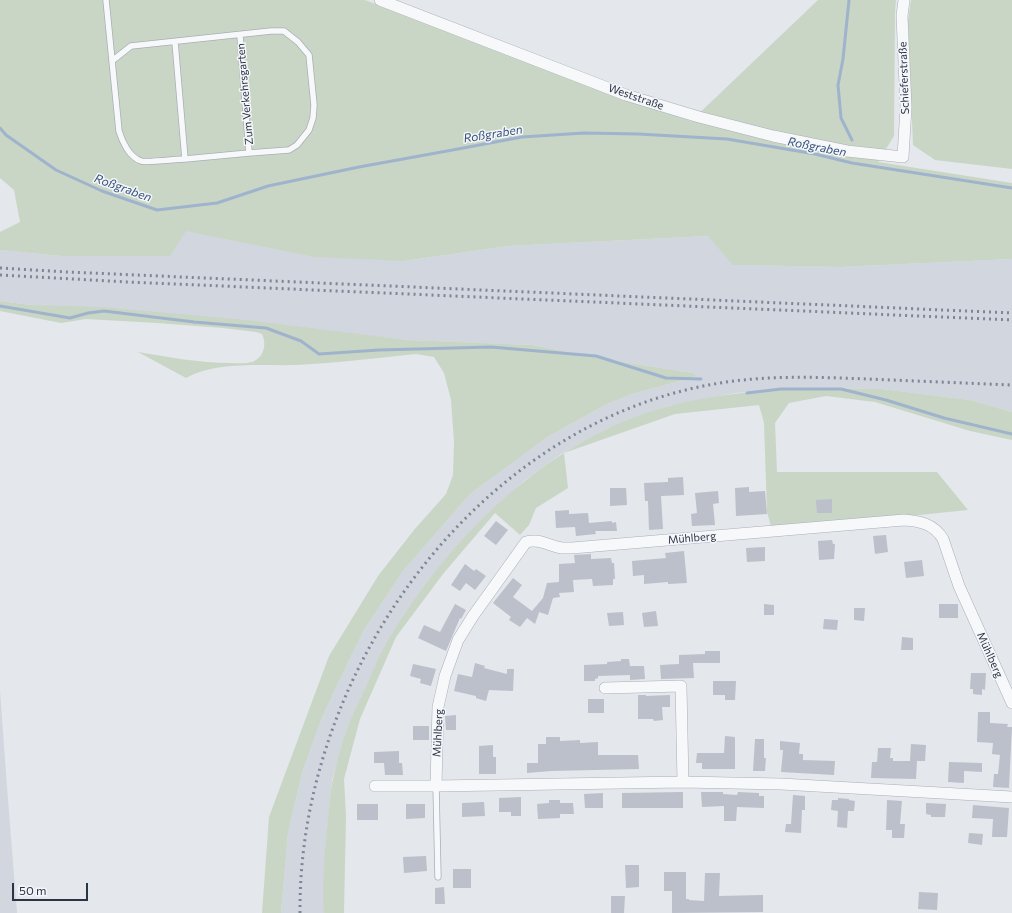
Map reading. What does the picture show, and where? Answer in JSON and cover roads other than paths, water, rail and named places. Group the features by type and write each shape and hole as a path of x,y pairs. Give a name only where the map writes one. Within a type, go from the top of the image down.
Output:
{"street":[{"name":"Weststraße","path":"380,0 626,95 699,118 795,141 847,151 903,157"},
{"name":"Schieferstraße","path":"903,157 906,107 902,16 904,0"},
{"name":"Mühlberg","path":"436,786 438,707 446,676 458,640 473,616 526,542 531,540 538,540 562,548 572,548 904,520 916,520 925,523 939,533 943,539 959,586 1012,703"},
{"path":"604,688 681,686 683,782"},
{"path":"375,786 683,782 781,784 1012,796"}],"lane":[{"name":"Zum Verkehrsgarten","path":"106,0 112,61 119,131 123,143 133,156 141,161 185,159 289,150 297,145 309,130 313,118 314,106 309,55 298,42 284,31 131,46 112,61"},
{"name":"Zum Verkehrsgarten","path":"240,35 250,154"},
{"path":"175,42 185,159"},
{"name":"Mühlberg","path":"436,786 438,877"}],"waterway":[{"path":"849,0 843,59 838,85 841,118 852,140"},
{"name":"Roßgraben","path":"0,128 6,135 56,170 102,191 157,210 217,203 268,186 359,167 522,137 584,133 638,134 727,139 815,154 852,163 1012,188"},
{"name":"Roßgraben","path":"0,306 70,318 88,313 104,311 194,322 266,328 301,341 319,354 379,350 491,347 596,356 666,378 701,379"},
{"name":"Roßgraben","path":"747,393 781,389 841,389 886,400 944,418 1012,434"}],"railway":[{"path":"0,268 1012,313"},
{"path":"0,275 128,282 1012,320"},
{"path":"300,913 307,824 330,736 367,652 416,575 477,507 548,451 627,409 714,384 733,381 810,377 1012,385"}]}
